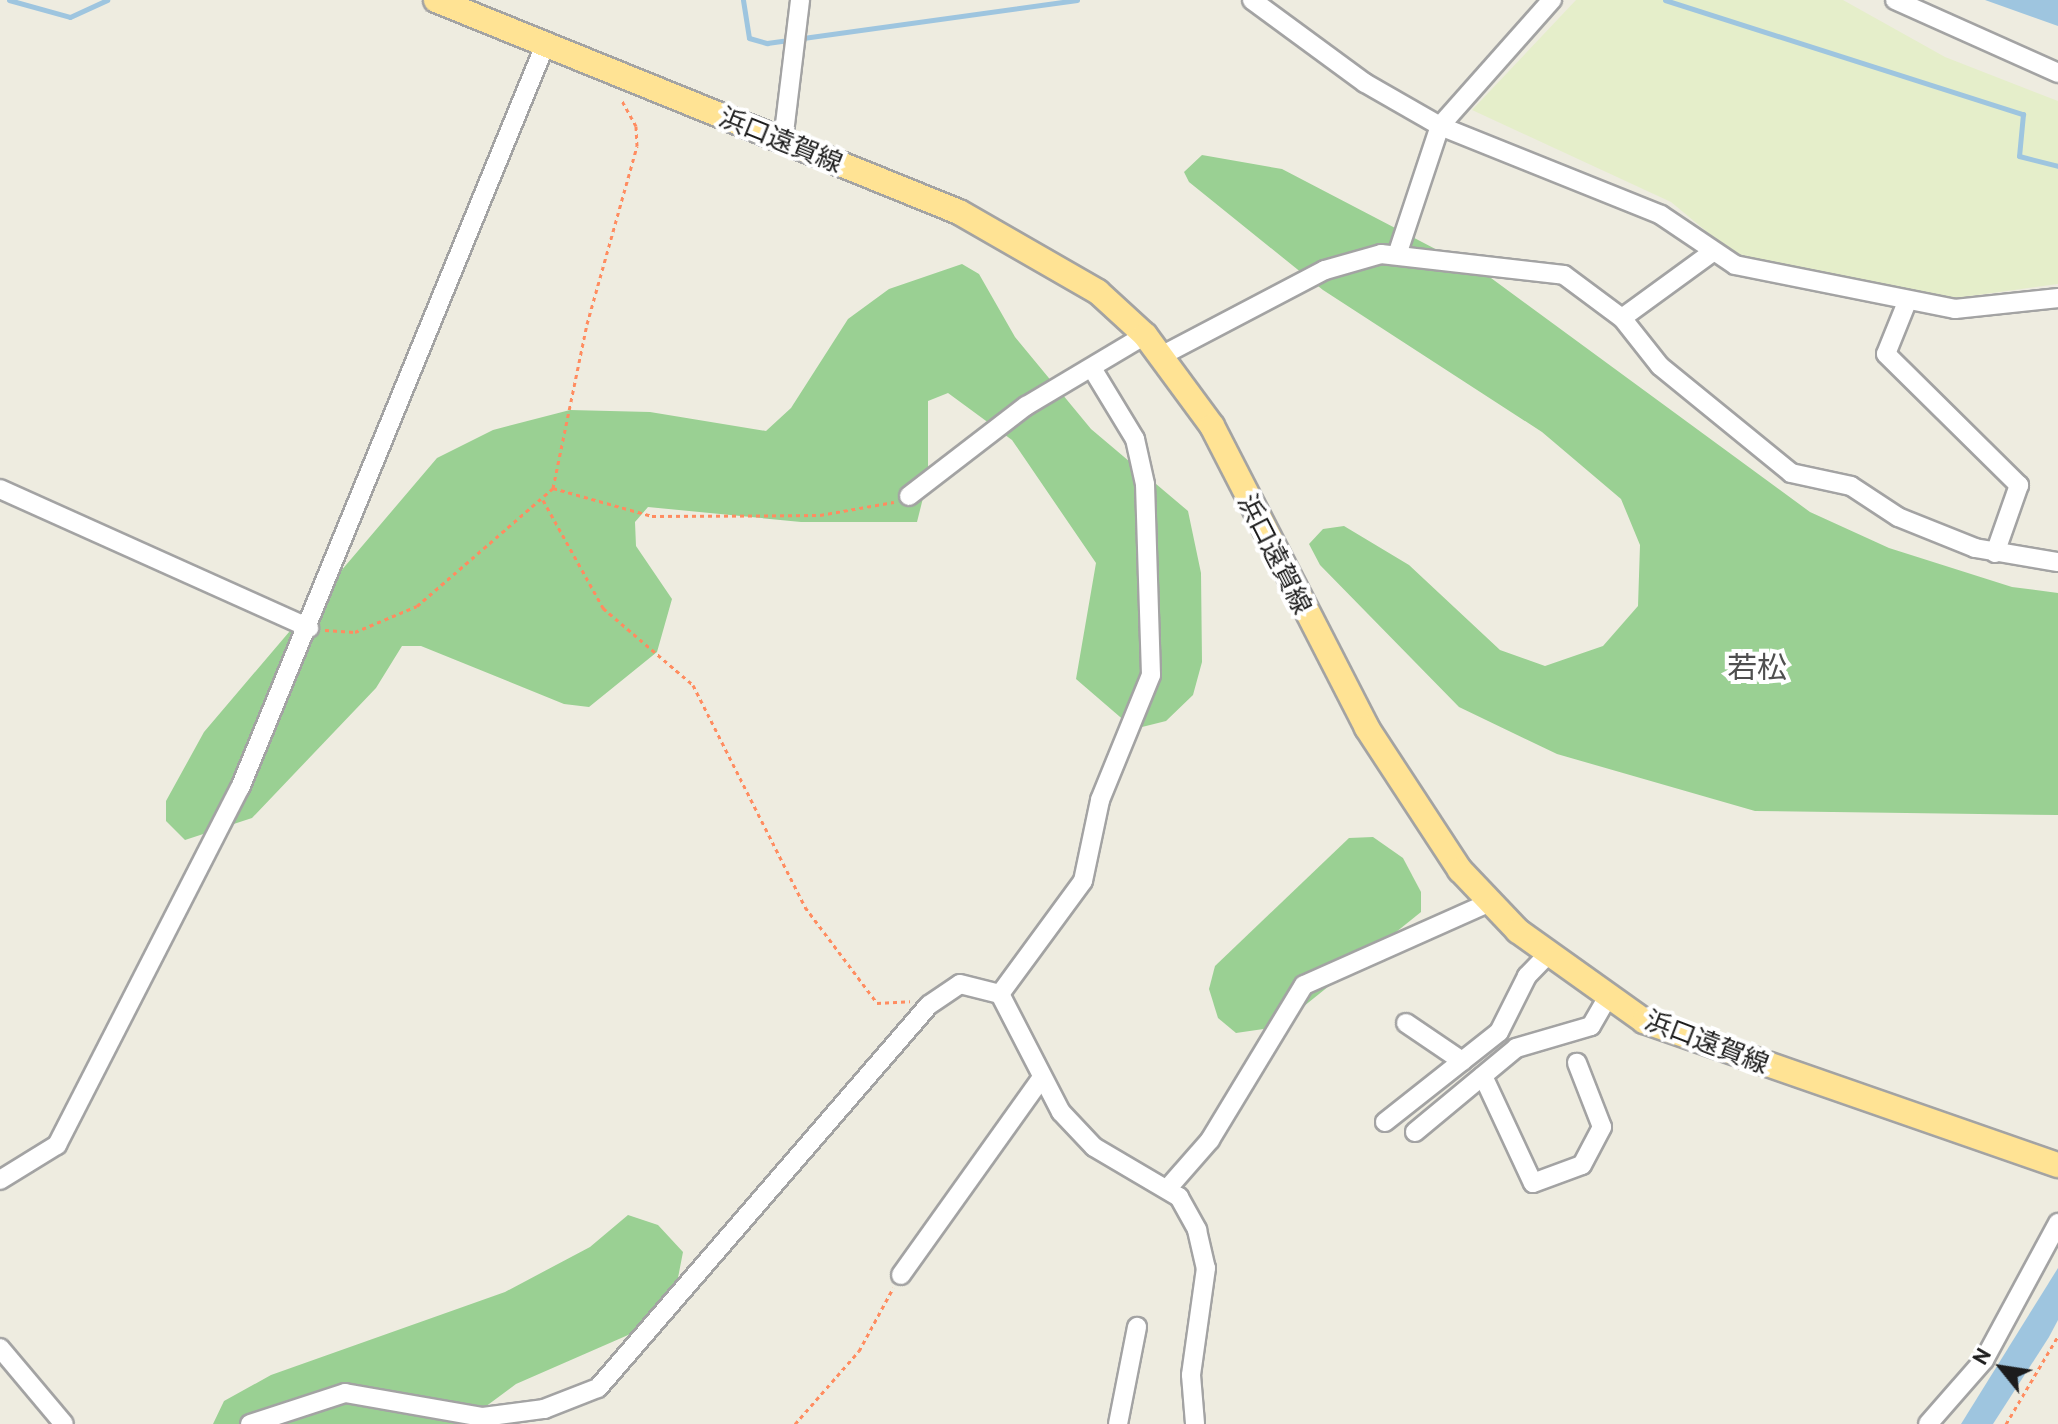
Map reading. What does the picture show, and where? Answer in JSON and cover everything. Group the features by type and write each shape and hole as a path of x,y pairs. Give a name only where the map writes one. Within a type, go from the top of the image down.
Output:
{"main road":[{"name":"浜口遠賀線","path":"436,0 959,212 1036,253 1098,292 1145,335 1212,426 1367,728 1451,858 1490,902 1547,955 1607,998 1738,1056 2058,1165"}],"street":[{"path":"783,141 800,0"},
{"path":"1252,0 1365,83 1440,126 1661,215 1711,253 1757,272 1824,280 1907,302 1955,309 2058,298"},
{"path":"1397,255 1440,126 1552,0"},
{"path":"1895,0 2058,73"},
{"path":"0,1180 57,1145 240,788 309,628 545,45"},
{"path":"1622,318 1711,253"},
{"path":"1161,356 1325,270 1397,255 1564,275 1622,318 1660,366 1791,473 1851,486 1898,517 1995,553 2058,562"},
{"path":"1907,302 1886,354 2019,485 1995,553"},
{"path":"909,496 1026,406 1093,370 1145,335"},
{"path":"1000,994 1083,881 1100,800 1151,675 1145,484 1135,439 1093,370"},
{"path":"0,489 309,628"},
{"path":"1168,1188 1210,1140 1304,985 1490,902"},
{"path":"1385,1122 1499,1032 1527,976 1547,955"},
{"path":"250,1424 345,1393 483,1417 544,1409 598,1388 929,1005 960,984 1000,994"},
{"path":"1000,994 1041,1079 1094,1147 1168,1188 1197,1230 1206,1268 1191,1375 1195,1424"},
{"path":"1415,1132 1516,1048 1591,1026 1607,998"},
{"path":"1406,1023 1462,1061"},
{"path":"1483,1076 1533,1183 1582,1165 1602,1127 1577,1063"},
{"path":"901,1275 1041,1079"},
{"path":"1928,1424 1984,1360 2058,1223"},
{"path":"1118,1424 1137,1327"},
{"path":"0,1348 64,1424"}],"path":[{"path":"309,628 355,632 388,622 543,500 553,488 587,324 637,146 636,126 614,88 616,74"},
{"path":"553,488 652,516 741,519 875,510 909,496"},
{"path":"543,500 603,608 693,685 805,907 877,1003 929,1005"},
{"path":"795,1424 859,1351 901,1275"},
{"path":"2006,1424 2058,1336"}],"green space":[{"path":"1576,0 1843,0 1945,57 2058,101 2058,284 1956,298 1741,260 1671,202 1472,110"},
{"path":"1202,155 1282,169 1491,278 1810,512 1889,548 2012,587 2058,593 2058,815 1755,811 1557,754 1459,707 1320,565 1309,544 1323,529 1344,526 1409,565 1500,650 1545,666 1603,646 1638,606 1640,545 1621,499 1542,432 1323,290 1189,182 1184,172"},
{"path":"962,264 979,274 1015,337 1091,429 1188,511 1201,573 1202,662 1193,695 1166,721 1134,729 1076,679 1096,563 1012,440 948,393 928,401 928,478 917,522 801,522 648,507 635,522 636,546 672,599 657,652 589,707 564,704 421,646 402,646 376,688 252,818 185,840 166,821 166,801 204,732 437,458 493,430 570,410 650,412 766,431 791,408 848,319 889,289"},
{"path":"1373,837 1403,858 1421,892 1421,912 1278,1027 1236,1033 1218,1018 1209,989 1215,966 1349,838"},
{"path":"628,1215 658,1225 683,1252 677,1283 651,1325 516,1384 462,1424 213,1424 224,1401 271,1375 505,1292 590,1247"}],"water":[{"path":"1985,0 2058,0 2058,26"},
{"path":"2058,1268 2058,1320 2049,1337 1993,1424 1961,1424"}],"waterway":[{"path":"9,0 70,17 107,0"},
{"path":"743,0 749,38 767,43 1077,0"},
{"path":"1665,0 2023,114 2019,156 2058,166"}],"district":[{"name":"若松","path":"1757,667"}]}
